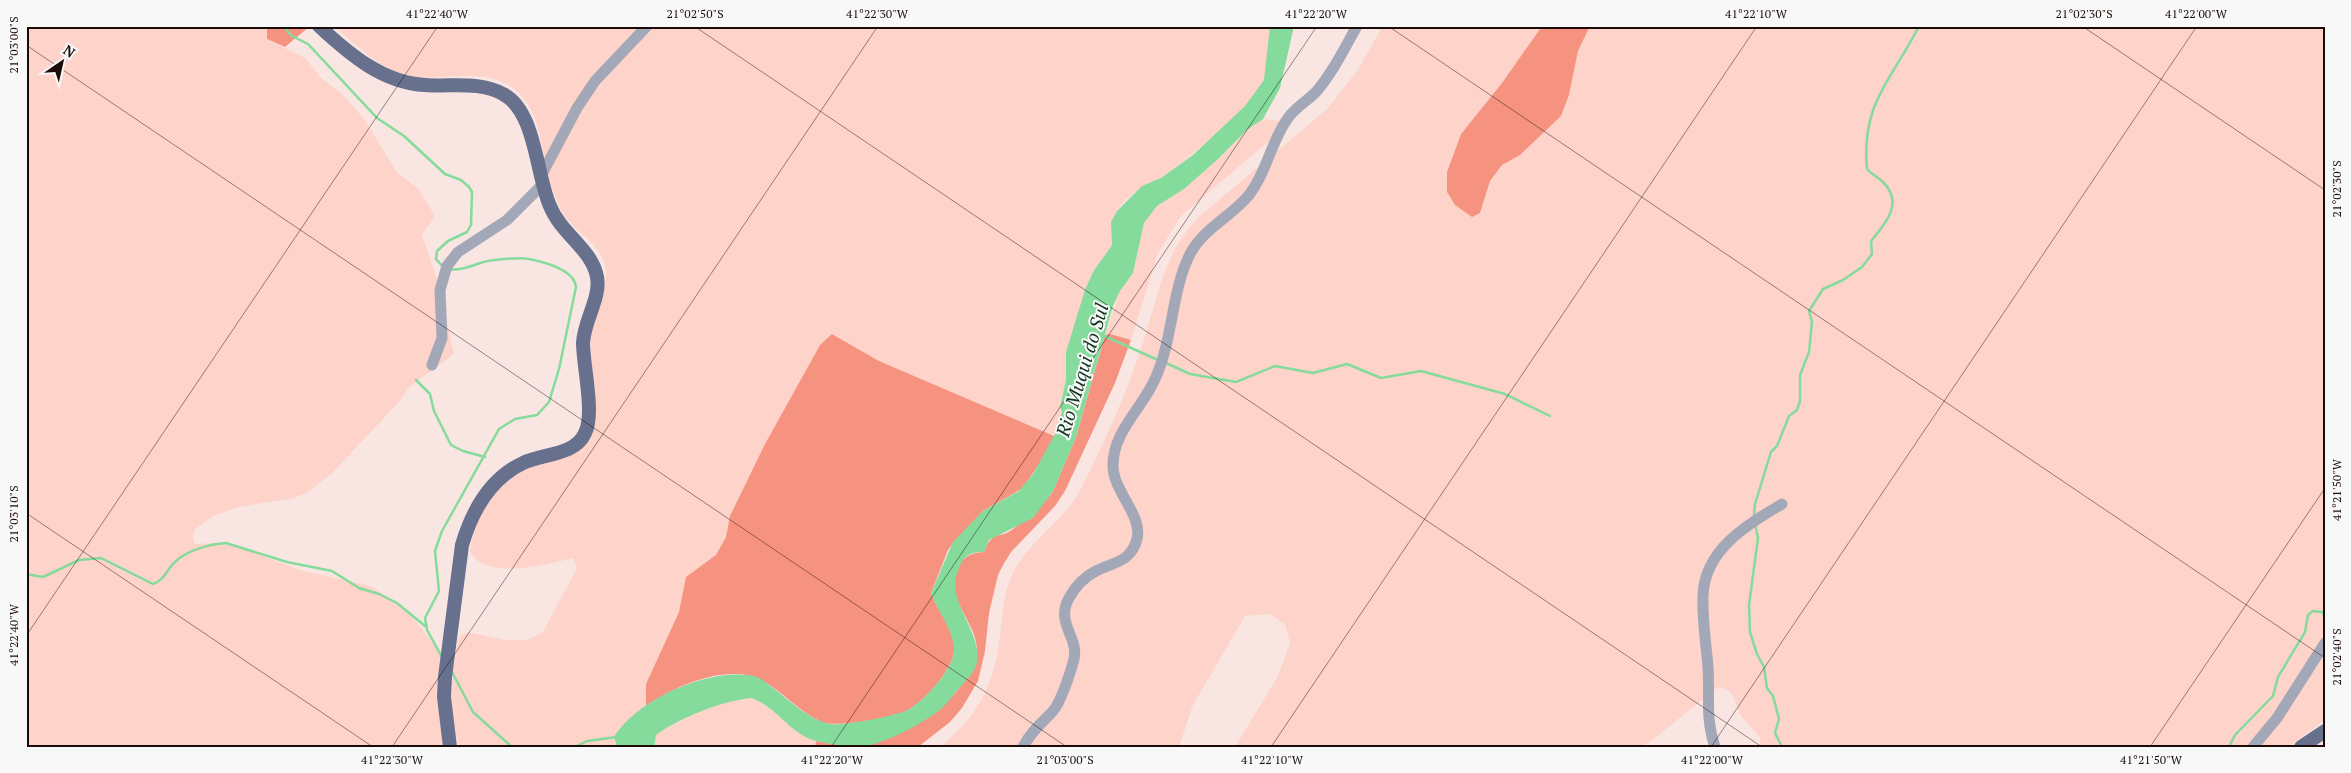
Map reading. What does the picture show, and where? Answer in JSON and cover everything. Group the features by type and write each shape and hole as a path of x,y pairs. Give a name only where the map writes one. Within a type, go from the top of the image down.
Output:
{"main road":[{"path":"319,26 374,70 405,83 471,85 505,94 523,115 556,220 592,261 598,280 597,291 584,331 588,427 581,440 574,446 521,463 503,475 484,496 468,526 462,545 445,677 444,697 450,747"},
{"path":"2301,747 2325,731"}],"street":[{"path":"432,365 442,338 440,290 447,266 458,252 507,220 542,180 577,108 589,90 604,70 647,26"},
{"path":"1023,747 1034,728 1058,704 1075,658 1074,642 1066,628 1064,617 1068,600 1076,586 1086,577 1124,560 1135,545 1137,525 1116,481 1113,467 1116,450 1120,434 1146,396 1164,358 1183,271 1190,253 1200,238 1249,194 1259,179 1288,118 1329,76 1356,26"},
{"path":"1715,747 1707,715 1708,674 1703,609 1704,582 1710,565 1732,536 1782,504"},
{"path":"2253,747 2282,712 2325,643"}],"shaded area":[{"path":"26,26 267,26 267,39 305,58 321,78 343,95 364,119 396,171 419,190 435,216 422,235 437,279 454,354 409,387 400,401 332,473 308,492 294,498 239,507 213,516 194,530 193,538 195,544 217,543 241,548 300,570 370,586 405,608 443,656 447,747 26,747"},
{"path":"267,26 310,26 285,47 267,39"},
{"path":"334,26 1270,26 1266,74 1258,91 1234,117 1187,159 1162,177 1131,195 1117,211 1113,223 1112,245 1093,272 1066,352 1066,380 1060,407 1062,412 1054,436 879,361 833,334 820,345 765,444 730,516 726,537 716,556 686,577 679,612 646,684 646,706 627,722 614,737 617,747 459,747 453,718 452,678 459,637 467,632 505,640 528,640 543,632 577,568 573,558 533,567 503,568 489,566 478,560 470,551 472,539 481,515 495,493 504,484 529,467 584,445 589,440 595,418 591,331 606,282 605,265 598,251 570,222 561,209 550,183 537,124 524,98 513,88 490,78 476,76 422,78 400,74 390,70 370,56"},
{"path":"1383,26 1542,26 1502,83 1461,134 1447,172 1480,213 1490,181 1502,165 1520,155 1561,116 1569,95 1578,51 1590,26 2325,26 2325,720 2288,747 1760,747 1760,737 1741,716 1732,694 1718,687 1651,741 1640,747 1235,747 1278,676 1290,643 1285,624 1270,614 1245,616 1193,705 1179,747 940,747 965,723 982,698 988,685 997,654 1008,584 1018,564 1076,498 1099,452 1129,384 1163,278 1177,245 1200,216 1328,108 1357,71"},
{"path":"1542,26 1590,26 1578,51 1569,95 1561,116 1520,155 1502,165 1490,181 1480,213 1472,217 1455,205 1447,192 1447,172 1461,134 1502,83"},
{"path":"1263,119 1279,121 1284,128 1181,216 1158,253 1131,340 1110,334 1105,335 1120,291 1133,273 1144,223 1157,206 1184,189 1247,130"},
{"path":"832,334 879,361 1054,436 1047,452 1023,488 983,511 948,550 931,593 946,621 954,644 952,660 948,668 929,693 908,710 890,716 852,723 829,724 822,722 800,709 770,685 747,675 722,675 699,680 666,694 646,706 646,684 679,612 686,577 716,555 726,537 730,516 765,444 820,345"},
{"path":"1110,334 1131,340 1115,383 1065,491 1055,506 1011,552 998,575 989,613 985,651 978,681 962,708 950,722 918,747 815,747 816,741 862,746 880,741 930,715 957,691 970,670 977,652 972,630 957,600 955,578 959,566 969,555 984,552 990,540 1008,532 1024,521 1040,507 1053,491 1076,437 1105,335"},
{"path":"751,698 768,707 798,732 816,741 815,747 654,747 656,735 678,722 714,706"}],"water":[{"name":"Rio Muqui do Sul","path":"1270,26 1294,26 1280,88 1263,119 1247,130 1184,189 1157,206 1144,223 1133,273 1120,291 1113,306 1076,437 1053,491 1033,518 989,540 984,552 969,554 960,566 956,578 956,591 974,637 977,662 971,674 947,703 934,715 914,727 871,745 834,744 807,738 768,707 751,698 715,706 677,722 656,735 654,747 617,747 614,737 625,723 640,710 678,688 719,676 739,675 757,677 807,714 830,724 881,718 908,710 930,692 950,665 954,648 951,633 931,593 953,542 983,511 1019,491 1033,474 1055,434 1062,412 1060,407 1066,380 1066,352 1085,290 1093,272 1112,245 1111,222 1117,211 1142,186 1161,178 1193,155 1245,106 1264,80"}],"waterway":[{"path":"283,26 292,36 308,44 377,118 404,136 445,174 461,180 469,187 472,192 471,225 467,232 448,241 437,251 436,259 444,268"},
{"path":"1754,516 1755,504 1771,452 1777,446 1789,416 1797,410 1800,401 1800,375 1809,352 1812,322 1809,311 1823,289 1843,280 1862,267 1872,254 1871,241 1890,213 1892,198 1889,190 1883,182 1867,169 1866,146 1869,126 1881,93 1919,26"},
{"path":"442,657 427,630 425,618 439,591 435,551 442,531 499,429 515,419 537,415 549,402 559,369 576,287 570,275 557,267 525,258 494,260 466,268 449,269"},
{"name":"Rio Muqui do Sul","path":"1102,335 1158,360"},
{"path":"1166,363 1190,374 1236,382 1275,366 1313,373 1347,364 1381,378 1421,371 1505,394 1550,416"},
{"path":"416,380 430,394 434,411 451,445 463,451 485,457"},
{"path":"1755,524 1758,538 1749,605 1750,632 1757,654 1764,667 1767,688 1773,696 1779,719 1775,733 1782,747"},
{"path":"26,574 43,577 79,560 101,558 153,584 163,578 172,565 186,554 206,546 226,543 287,562 332,571 359,588 379,594 397,603 425,626"},
{"path":"2229,747 2235,735 2273,696 2278,677 2305,632 2308,615 2313,611 2322,612 2325,616"},
{"path":"452,672 473,712 512,747"},
{"path":"575,747 587,741 617,737"}]}
